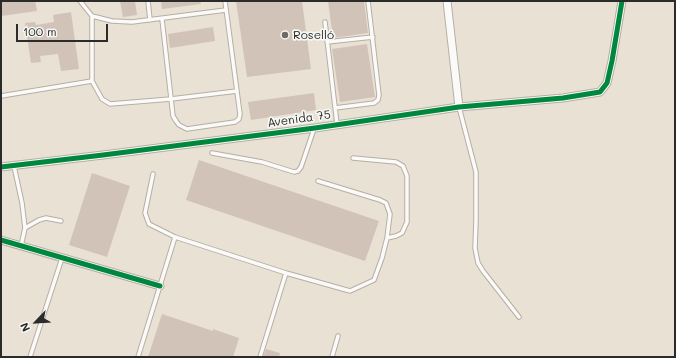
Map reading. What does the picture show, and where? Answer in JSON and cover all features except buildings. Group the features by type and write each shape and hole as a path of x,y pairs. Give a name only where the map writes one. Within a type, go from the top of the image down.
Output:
{"street":[{"path":"447,1 459,107"},
{"name":"Avenida 75","path":"1,167 314,128 459,107 563,98 600,92 607,83 622,1"},
{"path":"1,240 160,286"}],"lane":[{"path":"80,1 92,16 112,21 132,22 226,10"},
{"path":"148,1 150,20"},
{"path":"162,19 173,116 176,121 187,129 235,122 240,114 225,1"},
{"path":"335,108 374,103 378,100 379,95 368,1"},
{"path":"92,16 92,81 102,100 110,104 171,100 237,91"},
{"path":"325,22 337,124"},
{"path":"327,42 373,37"},
{"path":"1,96 92,81"},
{"path":"459,107 476,172 476,221 474,248 478,263 519,317"},
{"path":"212,153 262,162 294,172 301,168 314,128"},
{"path":"353,158 396,162 403,166 407,176 406,222 402,233 387,238"},
{"path":"14,166 22,203 25,228 21,246"},
{"path":"153,174 145,213 149,224 175,237 350,291 374,280 387,238 390,214 386,203 380,200 318,181"},
{"path":"25,228 39,220 46,218 61,221"},
{"path":"138,357 175,237"},
{"path":"30,357 62,258"},
{"path":"260,357 286,272"},
{"path":"332,357 338,336"}],"cycle path":[{"path":"1,167 315,128 459,107 563,98 600,92 607,83 622,1"},
{"path":"1,240 160,286"}],"place":[{"name":"Roselló","path":"285,35"}]}
